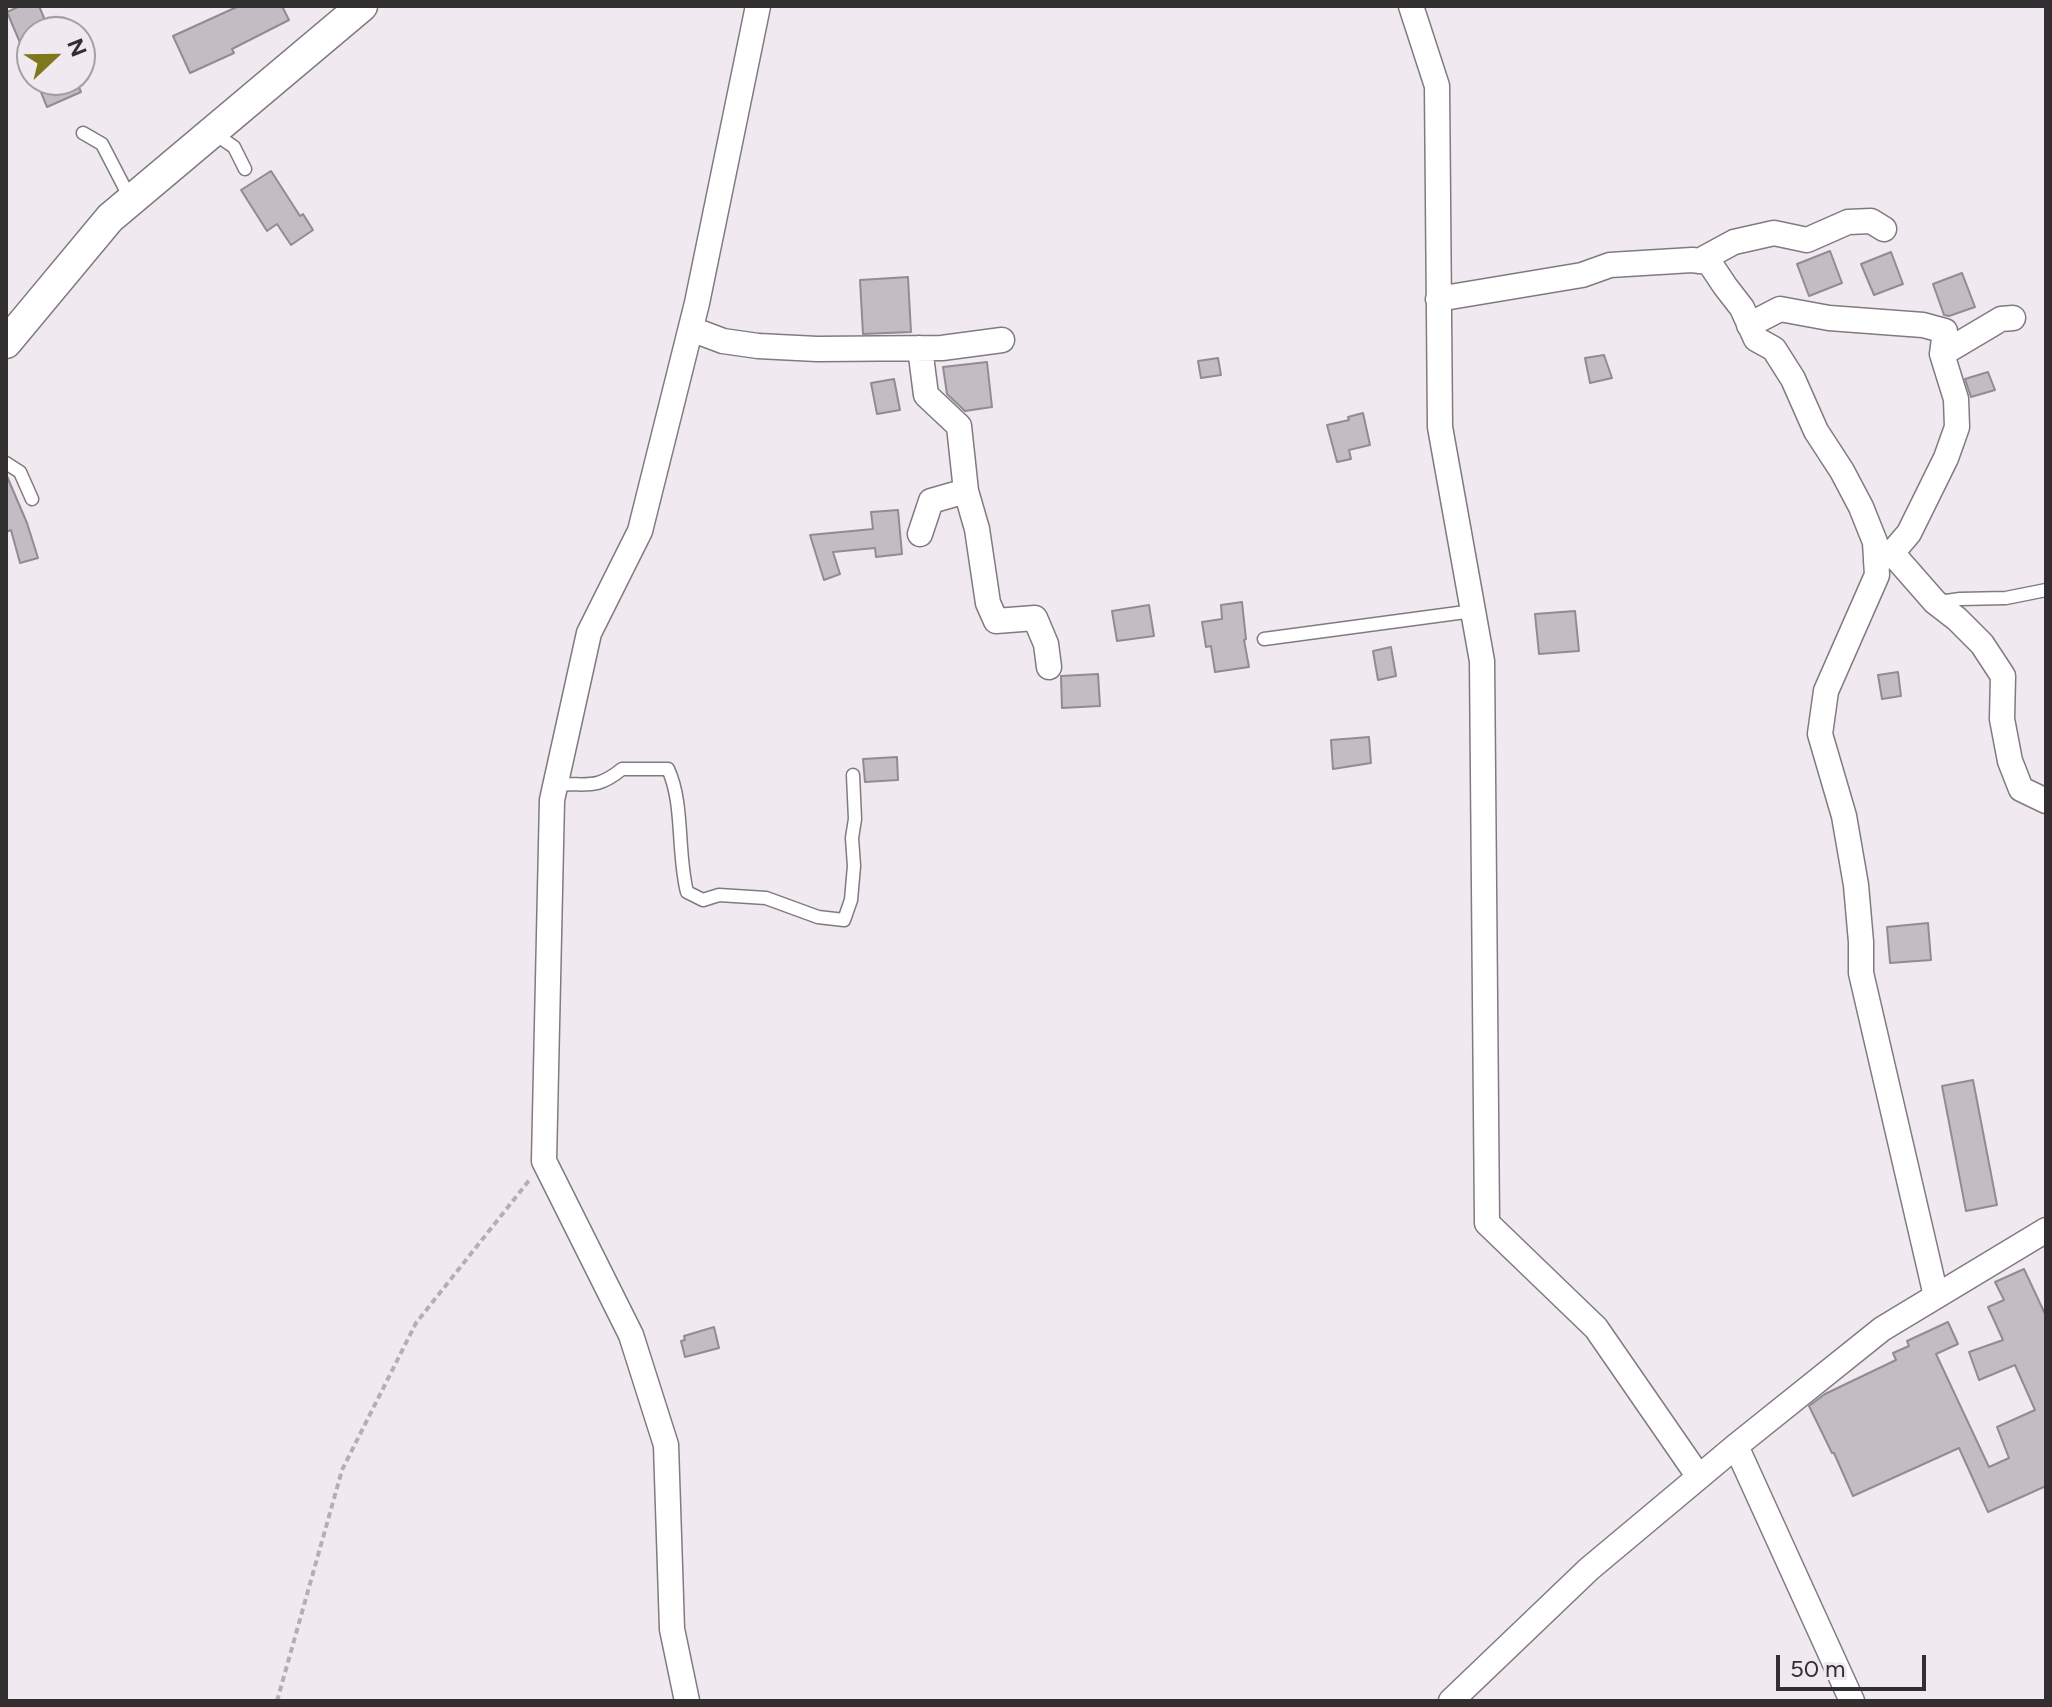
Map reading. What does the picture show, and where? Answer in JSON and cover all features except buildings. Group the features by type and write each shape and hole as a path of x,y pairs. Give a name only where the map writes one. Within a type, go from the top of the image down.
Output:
{"street":[{"path":"6,343 110,218 362,6"},
{"path":"687,1701 672,1629 666,1445 631,1335 544,1161 552,800 589,633 640,531 691,329 758,6"},
{"path":"1411,6 1437,86 1440,427 1482,661 1487,1223 1596,1328 1699,1477"},
{"path":"1699,261 1734,242 1774,233 1807,240 1848,222 1871,221 1884,229"},
{"path":"1438,299 1582,275 1610,265 1709,262 1742,308 1756,339 1774,349 1793,379 1816,431 1842,471 1884,558 1957,619 1982,644 2003,676 2002,719 2010,761 2021,789 2046,801"},
{"path":"1749,325 1780,309 1829,318 1923,325 1945,331 1942,354 1956,399 1957,427 1946,458 1909,533 1884,558 1826,691 1820,734 1844,816 1854,871 1861,973 1936,1296"},
{"path":"1942,354 2001,319 2013,318"},
{"path":"691,329 723,341 758,346 859,350 942,348 1002,340"},
{"path":"920,348 926,395 959,426 966,491 977,529 988,603 996,621 1035,618 1046,644 1049,667"},
{"path":"920,534 931,501 966,491"},
{"path":"1451,1701 1589,1569 1882,1329 2046,1230"},
{"path":"1736,1446 1852,1701"}],"lane":[{"path":"212,132 234,147 245,169"},
{"path":"83,133 102,144 131,200"},
{"path":"6,463 20,472 32,499"},
{"path":"1935,602 2006,598 2046,590"},
{"path":"1264,639 1473,611"},
{"path":"556,785 592,785 608,781 622,769 668,769 675,784 681,870 687,892 703,900 719,895 766,898 818,917 844,920 851,900 854,866 853,775"}],"path":[{"path":"277,1701 342,1470 416,1323 544,1161"}]}
